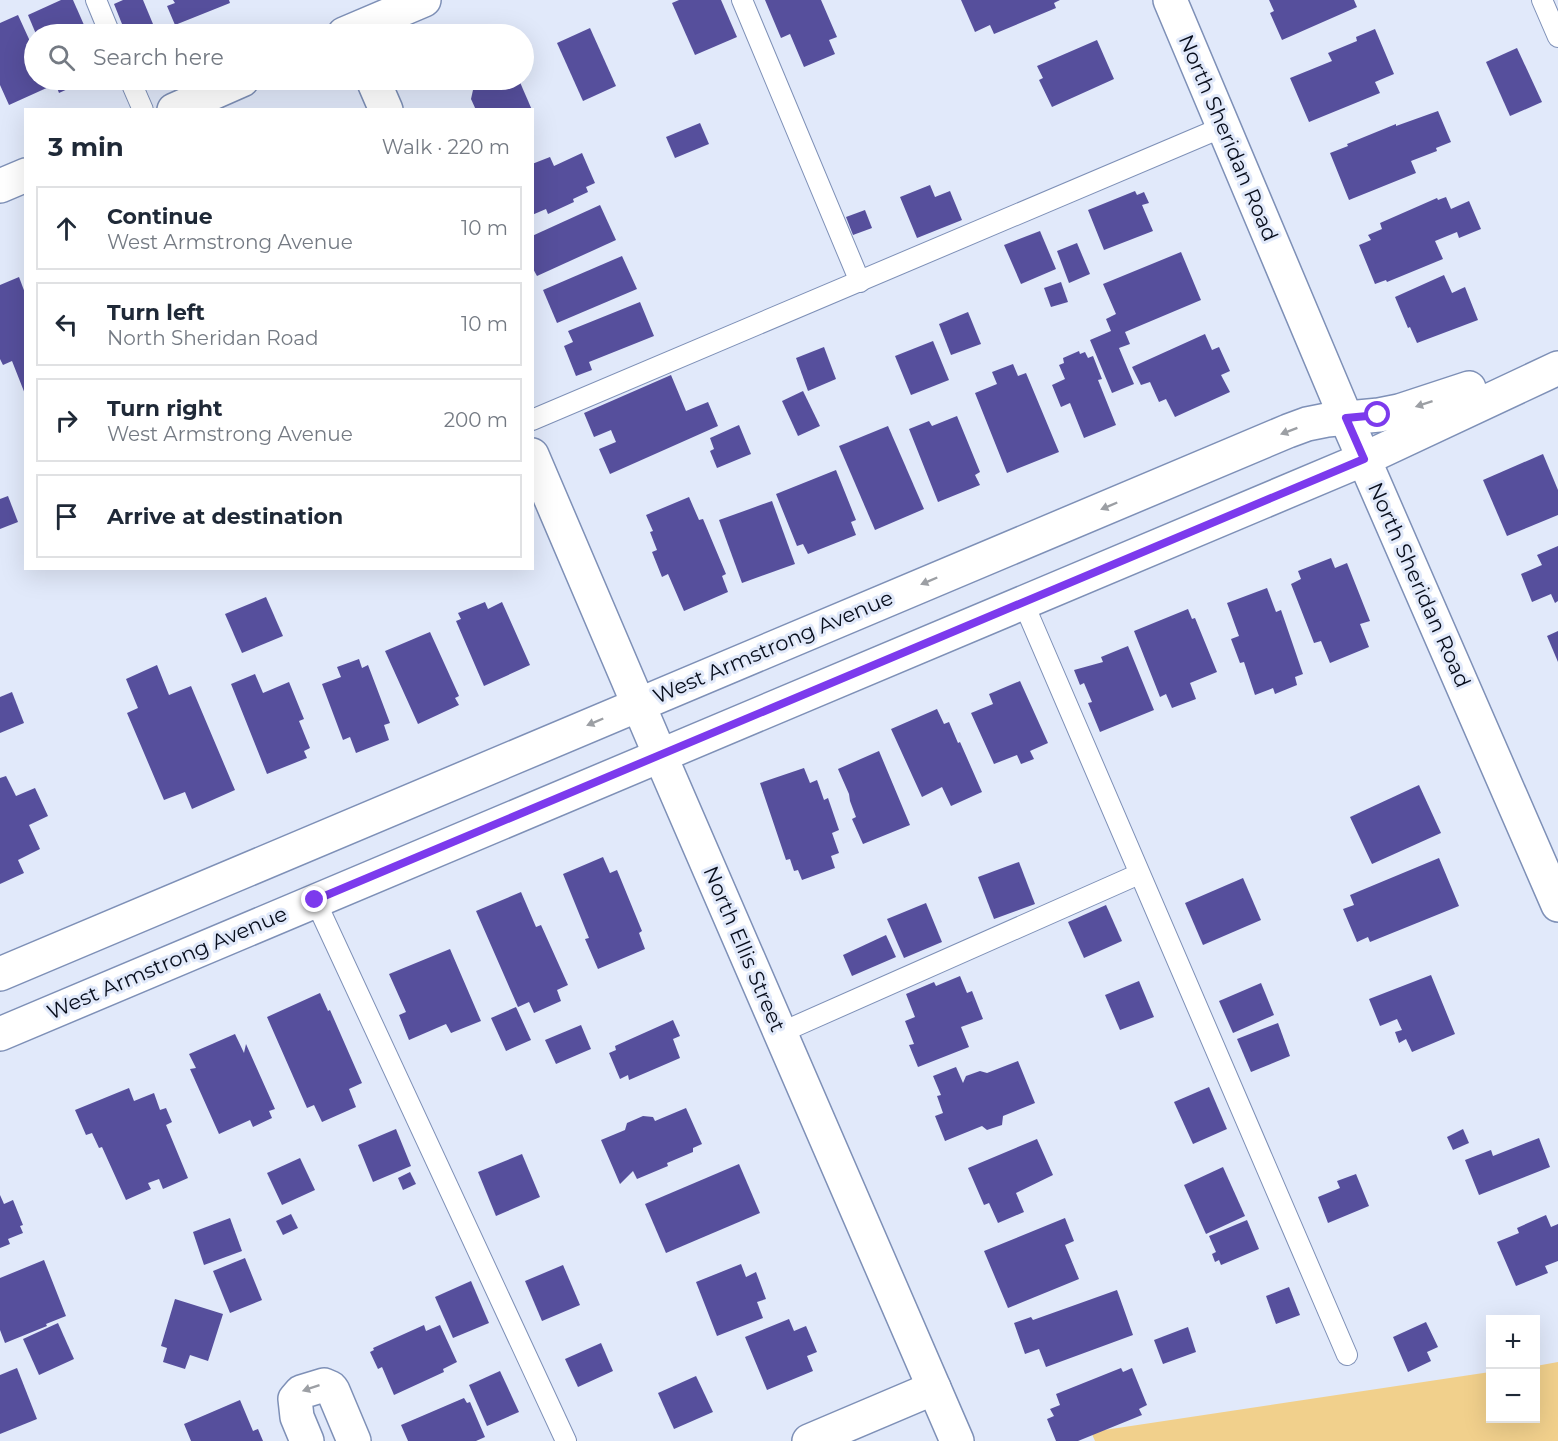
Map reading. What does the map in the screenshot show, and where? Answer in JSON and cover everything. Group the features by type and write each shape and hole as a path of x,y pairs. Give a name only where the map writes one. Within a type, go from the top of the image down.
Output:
{"street":[{"path":"370,24 424,0"},
{"name":"North Sheridan Road","path":"1170,0 1346,418 1558,905"},
{"path":"179,108 219,90"},
{"path":"377,90 385,108"},
{"path":"0,186 24,176"},
{"name":"West Armstrong Avenue","path":"0,974 1288,431 1317,422 1378,415 1422,405 1558,355"},
{"name":"West Armstrong Avenue","path":"0,1034 1364,459 1558,368"},
{"name":"North Ellis Street","path":"534,460 957,1441"},
{"path":"307,1441 297,1417 295,1399 301,1392 324,1384 331,1388 354,1441"},
{"path":"810,1441 934,1388"}],"lane":[{"path":"96,0 106,24"},
{"path":"742,0 860,282"},
{"path":"1542,0 1558,37"},
{"path":"134,90 141,108"},
{"path":"534,419 1223,128"},
{"path":"1023,602 1347,1355"},
{"path":"780,1033 1139,874"},
{"path":"315,900 566,1441"}],"shaded area":[{"path":"1558,1362 1558,1441 1095,1441 1091,1432 1486,1373 1486,1423 1540,1423 1540,1365"}],"building":[{"path":"61,0 73,0 84,24 32,24 28,15"},
{"path":"123,0 143,0 153,24 122,24 114,4"},
{"path":"173,0 229,0 230,3 175,24 167,6 175,3"},
{"path":"679,0 721,0 737,37 695,55 672,3"},
{"path":"765,0 821,0 837,37 829,40 835,54 804,67 790,34 781,38"},
{"path":"961,0 1060,0 1054,3 1056,8 994,34 990,25 975,32"},
{"path":"1269,0 1354,0 1357,7 1282,40 1270,13 1274,11"},
{"path":"18,15 24,28 24,90 42,90 9,105 0,85 0,23"},
{"path":"590,28 616,86 583,101 557,43"},
{"path":"1375,29 1394,74 1375,82 1380,93 1309,122 1290,78 1332,61 1328,53 1357,41 1356,37"},
{"path":"1097,40 1114,79 1052,107 1039,80 1043,78 1037,66"},
{"path":"1517,48 1542,102 1510,116 1486,62"},
{"path":"473,90 523,90 531,108 475,108 471,99"},
{"path":"1438,111 1451,142 1436,148 1437,151 1411,161 1416,173 1349,200 1330,153 1396,124 1396,126"},
{"path":"700,123 709,144 675,158 666,137"},
{"path":"582,153 595,183 586,187 588,192 573,199 574,202 548,214 546,209 534,214 534,163 550,157 554,166"},
{"path":"930,185 935,197 950,191 962,220 917,238 900,197"},
{"path":"1135,191 1137,195 1144,192 1149,203 1142,205 1153,231 1104,250 1088,210"},
{"path":"1446,197 1451,209 1469,201 1481,229 1459,238 1457,232 1435,241 1443,259 1387,282 1386,280 1375,284 1359,245 1371,240 1368,235 1382,229 1380,223 1437,198 1438,200"},
{"path":"600,205 616,240 537,276 534,271 534,235"},
{"path":"865,210 872,228 853,235 846,217"},
{"path":"1040,231 1056,269 1021,284 1004,245"},
{"path":"1077,243 1090,274 1069,283 1057,251"},
{"path":"1181,252 1201,300 1125,332 1130,344 1119,348 1134,384 1112,393 1090,340 1111,331 1106,319 1116,314 1103,284"},
{"path":"622,256 637,289 557,323 543,290"},
{"path":"1444,275 1452,293 1465,287 1478,320 1417,343 1395,297"},
{"path":"19,277 24,290 24,391 12,361 3,365 0,359 0,285"},
{"path":"1061,282 1068,302 1051,307 1044,288"},
{"path":"640,302 654,336 589,362 592,370 576,376 564,346 573,342 568,331"},
{"path":"968,312 981,344 951,355 939,324"},
{"path":"1205,334 1212,350 1219,347 1230,371 1221,375 1230,392 1175,417 1166,399 1159,402 1150,382 1141,385 1132,367"},
{"path":"933,341 949,380 911,395 895,356"},
{"path":"824,347 836,379 808,391 796,358"},
{"path":"1079,351 1080,354 1085,352 1088,358 1093,356 1102,379 1098,380 1116,425 1084,438 1070,403 1061,407 1052,385 1065,379 1059,365 1064,363 1063,358"},
{"path":"1013,364 1018,376 1026,373 1059,452 1007,473 975,393 997,384 992,372"},
{"path":"671,375 686,411 708,402 718,426 610,474 599,449 616,442 611,430 594,437 584,413"},
{"path":"803,391 820,426 798,436 782,401"},
{"path":"957,416 980,472 975,475 980,485 938,502 909,429 929,421 932,426"},
{"path":"739,425 751,454 717,468 710,451 714,449 710,438"},
{"path":"888,426 924,509 875,530 839,446"},
{"path":"1543,454 1558,490 1558,515 1507,536 1483,480"},
{"path":"836,470 856,520 851,522 856,535 808,554 803,544 797,546 776,494"},
{"path":"8,496 18,522 0,529 0,499"},
{"path":"689,497 699,520 703,519 726,574 722,576 728,592 684,611 668,574 662,577 652,552 657,550 650,532 653,531 646,515"},
{"path":"772,501 795,564 742,583 719,520"},
{"path":"1558,546 1558,601 1555,603 1551,594 1532,602 1521,574 1542,565 1537,555"},
{"path":"1331,558 1335,568 1347,563 1370,621 1360,624 1369,647 1330,663 1321,641 1314,643 1291,584 1301,579 1298,571"},
{"path":"1267,588 1276,612 1281,610 1303,674 1295,677 1297,685 1275,694 1273,688 1255,695 1244,662 1240,663 1231,639 1239,636 1227,603"},
{"path":"266,597 283,636 242,653 225,614"},
{"path":"485,602 488,609 502,602 530,665 484,686 456,621 461,619 458,613"},
{"path":"1188,609 1192,619 1195,618 1217,672 1190,683 1196,699 1172,708 1166,694 1160,697 1134,631"},
{"path":"1558,631 1558,662 1547,636"},
{"path":"430,632 459,696 455,698 459,705 418,724 385,651"},
{"path":"1128,646 1154,710 1100,732 1088,703 1092,702 1084,683 1080,685 1074,670 1103,662 1101,657"},
{"path":"359,659 362,668 368,665 390,723 384,725 389,740 356,753 350,737 343,740 322,684 341,677 337,667"},
{"path":"157,665 169,695 191,686 235,790 192,809 185,792 164,800 127,713 138,708 126,679"},
{"path":"255,674 263,693 289,682 304,719 299,721 310,748 304,751 307,758 267,774 231,684"},
{"path":"1020,681 1048,743 1030,751 1034,759 1021,764 1017,755 994,764 971,713 993,704 989,694"},
{"path":"12,692 24,723 0,733 0,697"},
{"path":"937,709 944,724 949,722 958,743 960,742 982,792 951,806 942,787 922,797 891,729"},
{"path":"879,751 910,825 863,844 852,819 856,817 849,794 838,769"},
{"path":"804,768 810,783 817,780 824,800 828,798 839,830 832,833 839,853 831,856 835,868 802,880 798,870 794,871 790,859 786,860 760,783"},
{"path":"6,776 16,796 35,788 48,816 29,825 40,849 18,860 24,873 0,884 0,778"},
{"path":"1419,785 1441,833 1372,864 1350,817"},
{"path":"603,857 610,873 617,870 642,931 639,933 645,949 598,969 585,939 589,938 563,874"},
{"path":"1439,858 1459,906 1370,942 1368,937 1357,942 1343,909 1354,905 1350,895"},
{"path":"1019,862 1035,904 994,919 978,877"},
{"path":"1243,878 1261,920 1203,945 1185,903"},
{"path":"521,892 536,927 541,925 568,985 557,990 561,1001 534,1013 529,1002 518,1007 476,911"},
{"path":"926,903 942,942 904,958 887,919"},
{"path":"1106,905 1122,941 1084,958 1068,922"},
{"path":"886,935 896,957 852,976 843,955"},
{"path":"450,949 481,1021 451,1033 446,1024 409,1040 399,1015 406,1012 389,974"},
{"path":"1431,975 1455,1034 1412,1052 1406,1039 1399,1043 1395,1032 1402,1030 1397,1019 1380,1026 1369,999"},
{"path":"960,976 967,993 972,991 983,1019 961,1027 969,1047 918,1067 909,1045 914,1044 905,1021 915,1017 906,994 934,982 936,986"},
{"path":"1139,981 1154,1017 1120,1030 1105,995"},
{"path":"1261,983 1274,1015 1233,1033 1219,1001"},
{"path":"320,993 328,1011 330,1010 362,1083 349,1089 356,1107 322,1122 314,1105 307,1108 267,1017"},
{"path":"516,1007 531,1040 506,1051 491,1018"},
{"path":"673,1020 680,1036 673,1039 680,1058 629,1080 628,1075 620,1079 609,1053 616,1050 615,1046"},
{"path":"1278,1023 1290,1056 1251,1072 1237,1039"},
{"path":"581,1025 591,1049 556,1064 545,1040"},
{"path":"235,1034 244,1053 246,1044 275,1109 269,1111 272,1118 253,1127 250,1120 219,1134 190,1069 196,1068 189,1054"},
{"path":"1018,1061 1035,1103 1003,1116 1002,1125 987,1130 982,1126 945,1141 935,1116 943,1113 937,1096 941,1095 933,1076 956,1067 963,1083 966,1076 980,1071 987,1073"},
{"path":"1209,1087 1227,1129 1193,1144 1174,1102"},
{"path":"129,1088 134,1101 154,1093 160,1110 166,1108 172,1122 166,1125 188,1178 163,1189 159,1179 148,1183 151,1189 126,1200 102,1147 99,1148 92,1133 86,1135 75,1110"},
{"path":"686,1108 702,1144 693,1148 693,1152 667,1163 668,1166 637,1179 633,1171 620,1184 601,1140 625,1130 627,1123 643,1116 653,1117 655,1121"},
{"path":"396,1129 411,1166 373,1182 358,1145"},
{"path":"1463,1129 1469,1143 1453,1150 1447,1137"},
{"path":"1539,1138 1550,1167 1479,1195 1465,1160 1491,1150 1493,1156"},
{"path":"1037,1139 1053,1175 1016,1193 1024,1212 998,1223 989,1203 984,1205 968,1168"},
{"path":"522,1154 540,1197 496,1216 478,1172"},
{"path":"300,1158 315,1190 282,1205 267,1173"},
{"path":"739,1164 760,1213 666,1253 645,1204"},
{"path":"1223,1167 1245,1216 1206,1234 1184,1185"},
{"path":"410,1172 416,1184 403,1190 398,1178"},
{"path":"1356,1174 1369,1206 1328,1223 1318,1197 1340,1188 1337,1181"},
{"path":"0,1195 4,1204 13,1200 23,1225 20,1226 23,1233 8,1239 10,1244 0,1248"},
{"path":"291,1214 298,1228 283,1235 276,1221"},
{"path":"1546,1215 1551,1227 1558,1224 1558,1261 1545,1266 1548,1273 1516,1286 1497,1242 1519,1233 1517,1228"},
{"path":"230,1218 242,1251 204,1265 193,1232"},
{"path":"1065,1218 1074,1241 1065,1245 1079,1279 1008,1308 984,1251"},
{"path":"1247,1220 1259,1249 1221,1265 1219,1260 1215,1262 1212,1254 1216,1252 1209,1236"},
{"path":"245,1258 262,1300 230,1313 213,1271"},
{"path":"44,1260 66,1316 5,1343 0,1330 0,1278"},
{"path":"741,1264 746,1277 756,1272 766,1299 757,1302 763,1318 717,1336 696,1282"},
{"path":"563,1265 580,1305 542,1321 525,1281"},
{"path":"471,1281 489,1323 453,1338 435,1297"},
{"path":"1289,1287 1300,1315 1276,1324 1266,1296"},
{"path":"1117,1290 1133,1335 1046,1367 1039,1349 1025,1354 1014,1323 1031,1317 1033,1320"},
{"path":"175,1299 223,1314 208,1361 190,1355 185,1369 163,1362 167,1348 161,1346"},
{"path":"789,1319 794,1331 806,1326 817,1352 807,1356 813,1371 767,1390 745,1337"},
{"path":"1426,1322 1438,1347 1427,1352 1431,1361 1408,1372 1393,1337"},
{"path":"58,1323 74,1359 39,1375 23,1339"},
{"path":"424,1325 426,1331 440,1325 457,1362 443,1369 444,1372 394,1395 382,1367 378,1369 370,1352 374,1350 373,1348"},
{"path":"1188,1327 1196,1352 1163,1364 1154,1340"},
{"path":"601,1343 613,1371 578,1387 565,1359"},
{"path":"17,1368 37,1419 0,1434 0,1375"},
{"path":"1121,1368 1123,1372 1132,1368 1147,1405 1139,1409 1142,1415 1078,1441 1056,1441 1047,1419 1054,1416 1050,1409 1060,1405 1056,1394"},
{"path":"500,1371 519,1412 487,1426 469,1385"},
{"path":"696,1376 713,1412 674,1429 658,1393"},
{"path":"464,1398 467,1403 470,1402 485,1437 476,1441 408,1441 401,1425"},
{"path":"240,1400 253,1431 258,1429 263,1441 191,1441 184,1424"}],"route":[{"path":"315,900 1364,459 1346,418 1378,415"}]}
